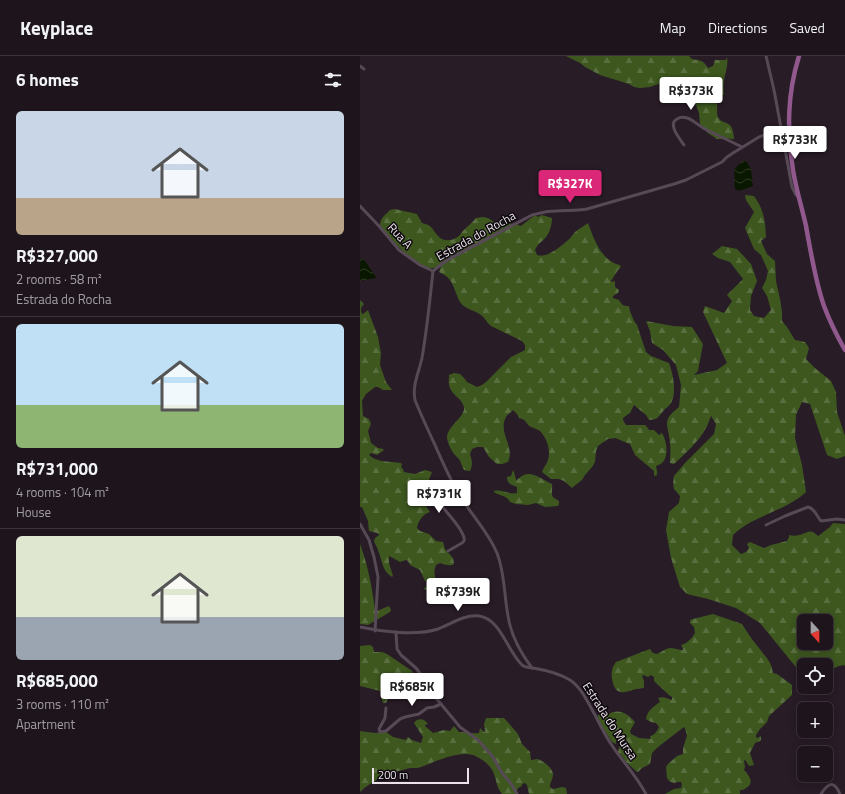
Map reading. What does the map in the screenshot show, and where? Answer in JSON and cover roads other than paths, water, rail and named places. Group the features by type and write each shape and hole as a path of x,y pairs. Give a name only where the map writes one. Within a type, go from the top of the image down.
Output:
{"main road":[{"path":"799,56 790,94 789,107 789,126 794,171 809,246 821,295 829,319 845,350"}],"street":[{"path":"766,56 782,129 792,187 796,195 799,197"},
{"path":"360,66 364,70"},
{"path":"684,145 673,126 674,121 680,117 687,118 706,130 742,147"},
{"name":"Estrada do Rocha","path":"433,271 450,258 532,215 545,212 587,209 686,180 722,162 727,157 759,137 782,129"},
{"name":"Rua A","path":"360,206 399,250 420,265 433,271"},
{"path":"433,271 425,340 414,395 417,406 453,483 463,501 489,536 495,549 501,564 508,616 513,636 523,656 532,668"},
{"path":"448,551 464,541 462,533 440,503 443,493 453,483"},
{"path":"766,525 808,507 814,510 821,521 840,519 845,520"},
{"path":"360,524 369,540 378,577 375,631"},
{"name":"Estrada do Mursa","path":"360,627 375,631 413,633 428,632 468,617 480,616 486,618 494,625 521,664 526,667 556,674 571,681 577,686 612,745 633,773 646,794"},
{"path":"396,632 397,649 401,655 416,668 440,704 460,727 478,740 494,757 502,773 512,785 516,794"},
{"path":"386,708 386,718 379,729 380,732 386,731 405,716 419,714 427,708 440,704"},
{"path":"821,794 825,788 831,784 836,786 840,794"}],"water":[{"path":"745,161 751,169 753,186 739,191 735,189 734,170 741,162"},
{"path":"363,258 376,278 360,281 360,260"}]}
